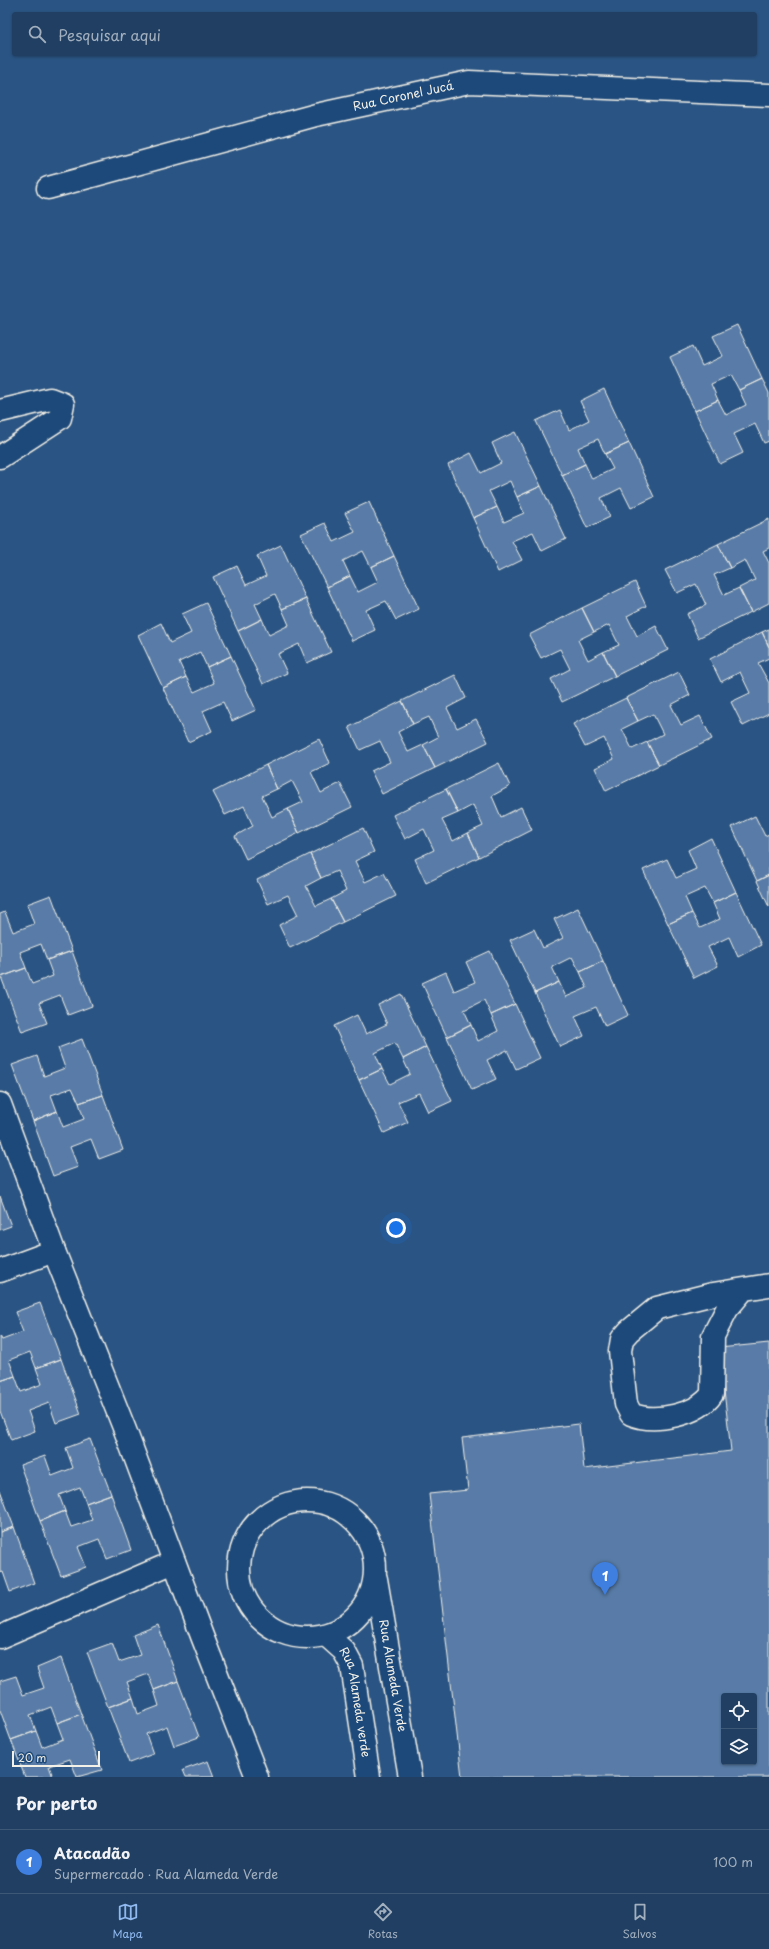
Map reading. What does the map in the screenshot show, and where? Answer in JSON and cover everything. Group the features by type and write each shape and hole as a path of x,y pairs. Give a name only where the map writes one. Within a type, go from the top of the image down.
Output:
{"street":[{"name":"Rua Coronel Jucá","path":"48,188 316,115 469,82 769,95"},
{"path":"0,411 50,399 63,404 60,418 0,458"},
{"path":"0,1104 54,1251 122,1423 257,1777"},
{"path":"0,1271 54,1251"},
{"path":"743,1290 727,1309 713,1336 712,1394 709,1398 703,1404 685,1412 667,1417 649,1419 631,1414 626,1404 620,1351 622,1339 629,1331 657,1308 713,1294 769,1285"},
{"path":"296,1501 319,1502 340,1509 357,1523 368,1538 374,1556 375,1574 367,1601 350,1622 326,1635 304,1638 282,1633 263,1622 248,1605 240,1584 239,1562 245,1540 257,1522 275,1508 296,1501"},
{"path":"0,1637 174,1562"},
{"name":"Rua Alameda Verde","path":"375,1574 410,1777"},
{"name":"Rua Alameda verde","path":"326,1635 344,1651 352,1666 369,1777"}],"building":[{"path":"737,325 762,379 739,390 731,375 711,384 718,400 695,411 670,357 693,346 702,366 723,356 713,336"},
{"path":"762,379 769,393 769,441 764,443 755,424 734,434 743,453 720,464 695,411 718,400 726,415 746,405 739,390"},
{"path":"604,389 629,443 605,454 598,439 578,448 585,464 562,475 536,421 560,410 569,430 589,420 580,401"},
{"path":"515,432 541,486 517,497 510,481 489,491 497,507 473,518 448,465 471,453 481,473 501,463 492,443"},
{"path":"629,443 654,497 631,508 621,488 601,498 610,517 587,528 562,475 585,464 592,479 613,469 605,454"},
{"path":"541,486 566,539 542,551 533,532 512,541 522,560 498,572 473,518 497,507 504,522 524,513 517,497"},
{"path":"369,502 394,556 371,567 363,551 343,561 350,576 327,587 301,534 325,523 334,542 355,532 345,513"},
{"path":"769,519 769,548 763,551 769,563 769,603 751,612 739,588 755,580 745,560 730,568 718,544"},
{"path":"718,544 730,568 714,575 724,595 739,588 751,612 698,638 687,614 706,605 696,584 677,593 665,570"},
{"path":"281,545 306,599 282,609 275,594 255,604 262,619 238,631 213,577 237,566 246,585 266,576 257,556"},
{"path":"394,556 419,609 396,620 386,601 366,610 375,630 352,641 327,587 350,576 358,592 378,582 371,567"},
{"path":"635,582 646,606 627,616 637,636 656,626 668,650 615,676 603,652 619,645 609,625 594,632 582,608"},
{"path":"306,599 331,652 307,663 299,644 278,654 287,673 263,684 238,631 262,619 269,635 289,625 282,609"},
{"path":"206,603 231,656 207,667 200,652 179,662 186,677 163,688 138,635 161,623 170,643 191,633 182,614"},
{"path":"582,608 594,632 578,640 588,660 603,652 615,676 562,702 551,679 570,669 560,649 541,658 529,635"},
{"path":"769,629 769,647 762,632"},
{"path":"762,632 769,647 769,658 758,663 769,683 769,713 743,726 731,702 750,693 740,672 721,682 710,659"},
{"path":"231,656 256,710 232,721 223,702 203,711 212,731 188,742 163,688 186,677 194,692 214,683 207,667"},
{"path":"679,672 690,695 671,705 681,725 700,716 712,739 659,765 647,742 663,734 653,714 638,721 626,698"},
{"path":"455,675 466,698 447,708 457,728 476,719 488,742 435,768 423,745 438,737 429,717 413,724 402,701"},
{"path":"626,698 638,721 622,729 632,749 647,742 659,765 606,791 595,768 614,759 604,738 585,747 573,724"},
{"path":"402,701 413,724 398,732 408,752 423,745 435,768 382,794 371,771 390,762 380,741 360,750 349,727"},
{"path":"319,739 330,763 311,772 321,793 340,783 352,807 299,833 288,809 303,802 292,781 277,789 266,765"},
{"path":"499,763 510,786 492,796 501,817 521,807 532,830 479,857 468,833 483,826 473,805 458,813 446,789"},
{"path":"266,765 277,789 262,796 272,817 288,809 299,833 246,859 235,836 253,826 244,806 225,815 213,792"},
{"path":"446,789 458,813 442,820 453,841 468,833 479,857 426,883 415,859 434,850 424,829 405,839 393,815"},
{"path":"755,816 765,836 769,834 769,875 757,881 732,827"},
{"path":"363,828 374,852 355,861 365,882 384,873 396,896 343,922 331,899 346,891 337,871 321,878 310,854"},
{"path":"711,838 736,892 713,903 705,888 685,897 692,913 668,924 643,870 667,859 676,878 696,869 688,850"},
{"path":"310,854 321,878 306,886 316,906 331,899 343,922 290,948 279,925 298,915 288,895 268,904 257,880"},
{"path":"769,875 769,907 757,881"},
{"path":"736,892 761,945 738,957 729,937 708,947 718,966 694,978 668,924 692,913 700,928 720,919 713,903"},
{"path":"51,895 72,951 47,960 41,944 20,952 26,968 1,977 0,914 5,912 13,932 34,924 27,904"},
{"path":"578,908 603,961 580,972 572,957 552,967 559,982 535,993 510,940 534,929 543,948 563,938 554,919"},
{"path":"72,951 92,1006 68,1015 60,995 39,1003 47,1023 22,1032 1,977 26,968 32,984 53,976 47,960"},
{"path":"490,951 515,1004 491,1015 484,1000 464,1010 471,1025 447,1037 422,983 446,972 454,991 475,982 466,962"},
{"path":"603,961 628,1015 605,1026 596,1007 575,1016 584,1036 560,1047 535,993 559,982 566,997 587,988 580,972"},
{"path":"401,994 426,1047 403,1059 395,1043 375,1053 382,1069 359,1080 334,1026 357,1015 366,1034 387,1024 378,1005"},
{"path":"515,1004 540,1058 516,1069 507,1050 487,1060 496,1079 472,1090 447,1037 471,1025 478,1041 498,1031 491,1015"},
{"path":"82,1039 103,1095 79,1103 72,1088 51,1095 57,1111 33,1121 12,1065 37,1056 44,1076 65,1068 58,1048"},
{"path":"426,1047 452,1101 428,1112 419,1093 398,1102 408,1122 384,1133 359,1080 382,1069 390,1084 410,1074 403,1059"},
{"path":"103,1095 123,1150 99,1159 91,1139 70,1147 78,1167 53,1176 33,1121 57,1111 63,1127 84,1119 79,1103"},
{"path":"0,1196 11,1226 0,1230"},
{"path":"40,1303 61,1359 36,1368 30,1352 9,1360 15,1376 0,1381 0,1336 2,1340 23,1332 15,1312"},
{"path":"769,1343 769,1777 462,1777 429,1494 468,1490 462,1438 579,1424 584,1469 731,1451 719,1348"},
{"path":"61,1359 81,1414 56,1423 49,1403 28,1411 35,1431 11,1440 0,1411 0,1381 15,1376 21,1392 42,1384 36,1368"},
{"path":"90,1439 111,1494 86,1503 80,1487 59,1495 65,1511 40,1521 20,1465 45,1456 52,1476 73,1468 66,1448"},
{"path":"0,1490 14,1527 0,1532"},
{"path":"111,1494 131,1550 107,1559 99,1539 78,1547 86,1567 61,1576 40,1521 65,1511 71,1527 92,1520 86,1503"},
{"path":"14,1527 34,1583 10,1592 3,1572 0,1573 0,1532"},
{"path":"158,1625 178,1681 154,1690 148,1674 127,1682 133,1698 108,1707 87,1652 112,1643 119,1662 140,1655 133,1635"},
{"path":"61,1658 81,1714 57,1723 51,1707 30,1715 36,1731 11,1740 0,1710 0,1681 16,1676 23,1695 44,1688 37,1668"},
{"path":"178,1681 199,1737 174,1746 167,1726 146,1734 153,1754 129,1763 108,1707 133,1698 138,1714 159,1706 154,1690"},
{"path":"81,1714 102,1770 77,1777 70,1759 49,1766 53,1777 25,1777 11,1740 36,1731 42,1747 63,1739 57,1723"},
{"path":"208,1761 214,1777 186,1777 183,1770"}],"place":[{"name":"Atacadão","path":"605,1595"}]}
